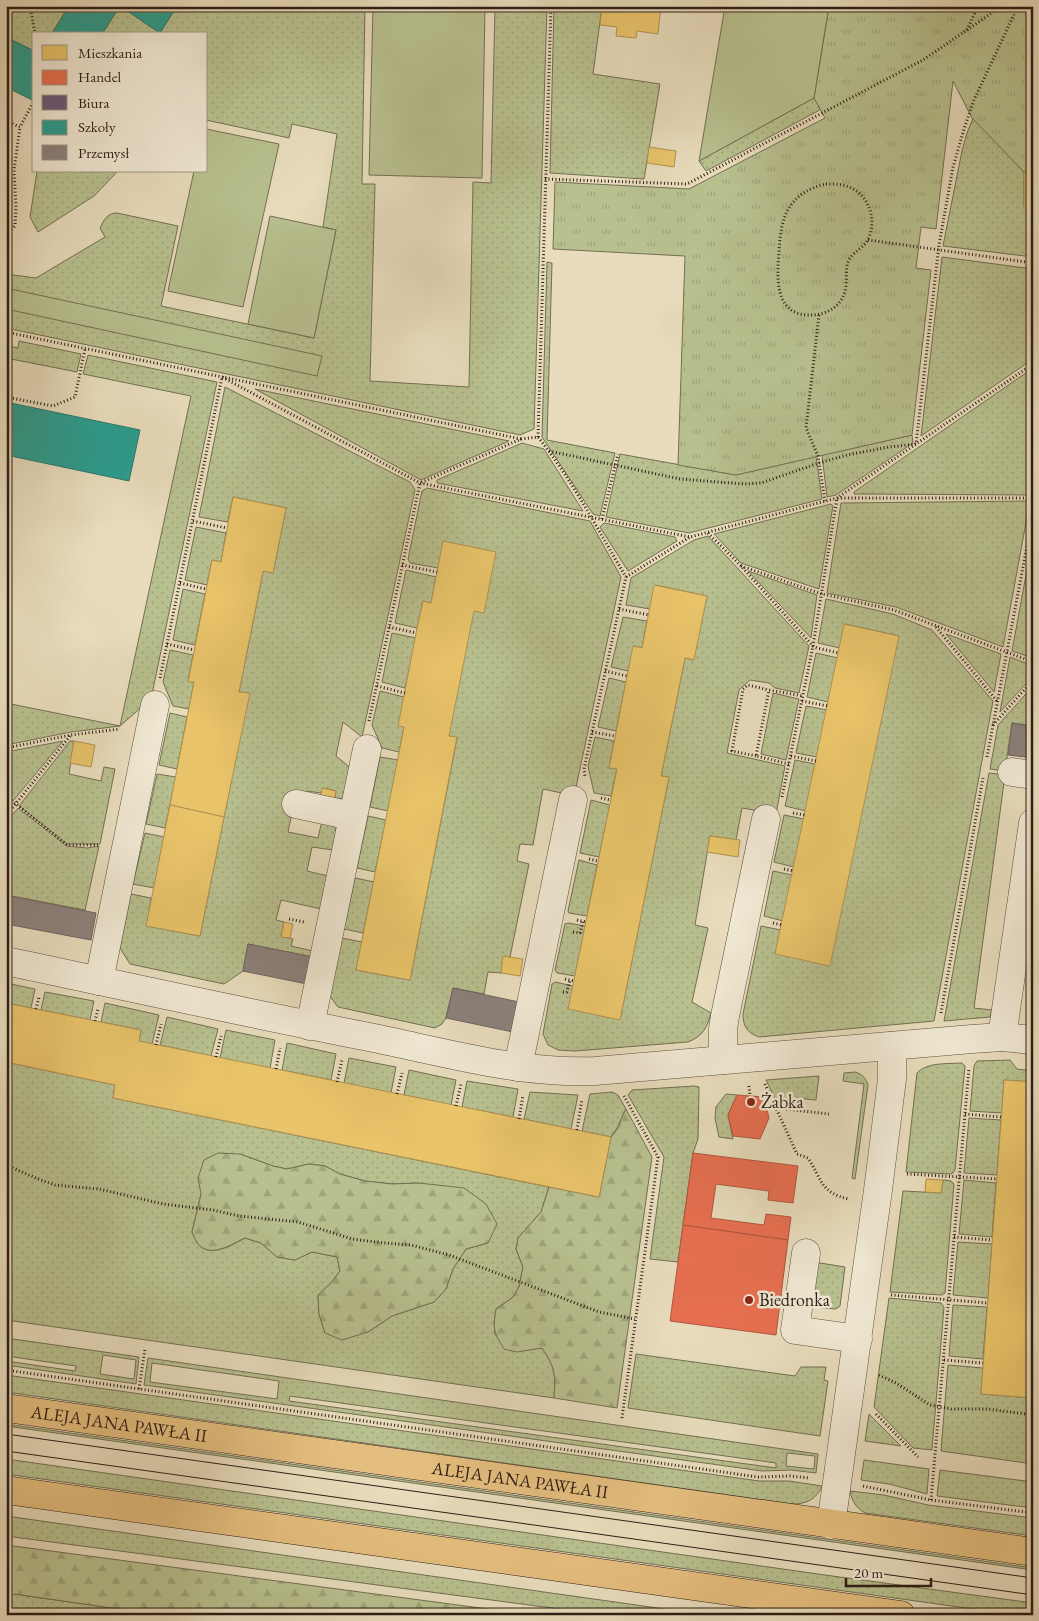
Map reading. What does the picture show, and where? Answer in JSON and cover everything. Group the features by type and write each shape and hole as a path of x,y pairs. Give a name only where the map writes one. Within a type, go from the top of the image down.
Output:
{"main road":[{"name":"ALEJA JANA PAWŁA II","path":"6,1408 1033,1552"},
{"path":"6,1490 901,1615"}],"street":[{"path":"99,981 155,705"},
{"path":"310,1026 367,749"},
{"path":"518,1067 573,800"},
{"path":"296,804 352,816"},
{"path":"723,1060 725,1016 766,819"},
{"path":"1002,1037 1022,980 1033,823"},
{"path":"6,961 310,1026 518,1067 556,1071 723,1060 935,1041 1002,1037 1033,1040"},
{"path":"831,1525 858,1339 892,1079 892,1046"},
{"path":"806,1253 795,1330 858,1339"}],"path":[{"path":"6,15 12,6"},
{"path":"30,6 34,32"},
{"path":"551,6 538,438 549,451 626,577 584,769 588,792 586,803 573,800"},
{"path":"965,32 978,6"},
{"path":"545,179 687,184 923,60 1002,6"},
{"path":"916,444 939,250 953,167 974,100 1018,6"},
{"path":"6,234 15,226 14,170 20,127 32,105"},
{"path":"6,121 20,127"},
{"path":"836,184 855,190 864,198 869,207 872,223 868,240 850,259 847,269 846,287 841,300 829,312 819,315 804,315 788,306 780,294 777,274 781,228 785,214 797,198 816,186 836,184"},
{"path":"868,240 1033,263"},
{"path":"819,315 806,428 818,456 825,501"},
{"path":"6,332 521,439 538,438"},
{"path":"6,397 53,406 75,396 85,349"},
{"path":"766,819 778,821 813,646 837,498 1033,364"},
{"path":"222,377 420,483 690,537"},
{"path":"155,705 222,377"},
{"path":"420,483 521,439"},
{"path":"549,451 680,479 744,484 761,483 819,463 888,447 916,444"},
{"path":"602,519 618,454"},
{"path":"369,722 420,483"},
{"path":"626,577 690,537 837,498 1033,498"},
{"path":"193,521 227,528"},
{"path":"708,532 813,646 839,653"},
{"path":"402,564 437,572"},
{"path":"741,566 822,594 894,610 1033,662"},
{"path":"180,583 206,589"},
{"path":"619,609 649,616"},
{"path":"936,626 997,701"},
{"path":"389,627 416,633"},
{"path":"167,644 194,650"},
{"path":"605,672 627,676"},
{"path":"993,725 1033,680"},
{"path":"789,764 732,751 743,689 748,685 803,696"},
{"path":"377,686 404,692"},
{"path":"756,756 769,690"},
{"path":"802,701 828,706"},
{"path":"6,748 71,735 122,729"},
{"path":"592,732 615,736"},
{"path":"6,816 71,735"},
{"path":"791,756 816,761"},
{"path":"6,796 66,845 100,846"},
{"path":"570,931 580,933 582,921"},
{"path":"558,991 567,992 570,980"},
{"path":"156,1045 162,1020"},
{"path":"216,1057 221,1032"},
{"path":"276,1069 281,1045"},
{"path":"337,1082 342,1058"},
{"path":"931,1500 969,1067"},
{"path":"397,1094 402,1071"},
{"path":"456,1106 461,1082"},
{"path":"764,1082 797,1154 808,1158 823,1186 842,1198 858,1201"},
{"path":"750,1088 750,1096"},
{"path":"519,1118 523,1094"},
{"path":"622,1418 658,1156 624,1094"},
{"path":"577,1130 583,1097"},
{"path":"776,1108 829,1114"},
{"path":"965,1114 1001,1117"},
{"path":"6,1164 55,1185 99,1189 164,1204 214,1210 239,1216 298,1222 352,1238 411,1245 449,1255 600,1312 635,1319"},
{"path":"899,1174 997,1179"},
{"path":"954,1237 992,1240"},
{"path":"883,1294 988,1303"},
{"path":"139,1389 145,1349"},
{"path":"944,1360 983,1363"},
{"path":"6,1370 758,1477 790,1476 820,1479"},
{"path":"878,1374 908,1390 926,1403 940,1407 951,1409 988,1409 1033,1415"},
{"path":"873,1411 918,1457"},
{"path":"856,1484 931,1500 1033,1514"}],"green space":[{"path":"6,6 69,6 52,32 32,32 32,50 6,37"},
{"path":"120,6 159,32 103,32"},
{"path":"177,6 365,6 362,184 375,184 370,381 469,387 473,182 491,183 495,6 547,6 534,429 520,435 6,328 6,274 36,278 105,237 100,228 101,225 108,216 117,213 178,226 161,306 314,338 336,230 323,227 337,134 292,124 289,138 208,120 208,32 161,32"},
{"path":"373,6 485,6 482,178 369,175"},
{"path":"554,6 602,6 593,74 660,84 644,179 550,173"},
{"path":"725,6 829,6 814,98 699,161"},
{"path":"829,6 885,75 706,171 699,161 814,98"},
{"path":"829,6 1033,6 1033,172 1024,172 972,118 953,81 936,229 921,227 916,268 931,270 912,435 736,475 678,465 685,256 553,249 555,182 689,189 825,118 814,98"},
{"path":"1033,6 1024,173 1024,207 1033,208 1033,257 943,246 967,133 976,111"},
{"path":"208,129 279,144 243,307 168,291 194,172 208,172"},
{"path":"37,172 117,172 94,196 38,232 30,217"},
{"path":"270,216 336,230 314,338 248,324"},
{"path":"942,257 1033,269 1033,359 921,436"},
{"path":"547,262 552,263 547,440 615,453 600,516 593,514 542,437"},
{"path":"6,288 322,356 317,376 6,309"},
{"path":"19,341 81,354 77,372 6,358 6,345 18,348"},
{"path":"88,355 217,382 151,699 120,726 191,396 83,374"},
{"path":"1033,368 1033,482 1031,495 854,494 854,492"},
{"path":"225,387 410,482 415,490 362,737 343,722 336,756 352,769 344,797 334,802 336,791 323,788 321,793 307,791 305,799 295,798 288,832 318,838 321,825 327,819 336,830 336,841 333,850 312,847 307,871 328,876 321,909 281,900 276,920 284,922 281,936 293,939 291,946 313,951 313,957 248,944 243,971 224,984 130,964 120,948 131,894 151,898 147,926 200,936 249,693 239,692 263,571 273,573 286,508 233,497 228,522 199,517"},
{"path":"255,389 509,441 421,480"},
{"path":"912,435 913,443 836,495 827,497 822,455"},
{"path":"522,443 544,449 583,511 437,483 437,480"},
{"path":"620,454 736,475 816,456 822,499 689,533 606,517"},
{"path":"427,488 590,521 621,577 575,792 566,794 543,789 533,845 520,844 517,861 529,864 510,957 503,957 501,973 488,972 484,994 453,988 446,1018 442,1024 435,1028 338,1007 330,996 342,938 362,942 356,970 410,980 457,738 449,736 438,568 410,563 408,559 422,491"},
{"path":"1030,501 1003,647 896,607 827,593 841,503"},
{"path":"831,504 833,506 819,589 741,563 714,534"},
{"path":"604,523 675,537 677,541 628,571 600,527"},
{"path":"196,527 226,533 221,562 212,560 207,585 185,580"},
{"path":"708,536 809,646 799,693 775,688 769,683 750,680 739,690 727,753 785,766 776,814 742,808 736,840 710,836 695,925 708,928 692,1002 711,1013 708,1023 701,1034 688,1042 575,1051 558,1050 548,1045 543,1034 552,984 555,982 573,986 620,1019 669,777 661,776 685,658 693,660 707,596 655,585 650,609 626,605 631,578 694,540"},
{"path":"1033,537 1033,658 1012,651"},
{"path":"406,570 436,577 431,603 423,601 417,628 395,623"},
{"path":"748,571 817,595 811,638"},
{"path":"183,589 205,594 195,645 173,640"},
{"path":"826,599 893,614 932,630 993,701 934,1021 759,1037 746,1028 743,1014 761,926 781,930 899,636 845,624 840,648 818,643"},
{"path":"623,617 647,621 642,648 634,646 628,671 611,667"},
{"path":"392,633 416,638 405,688 382,682"},
{"path":"946,634 1001,654 994,692"},
{"path":"170,650 193,655 188,681 194,682 189,709 173,706 163,682"},
{"path":"816,653 838,658 828,702 807,697"},
{"path":"1010,657 1033,666 1033,676 1000,712"},
{"path":"609,678 626,682 616,731 598,727"},
{"path":"1033,686 1033,726 1012,723 1005,771 990,769 998,725"},
{"path":"380,691 404,697 404,727 399,752 382,748 372,725"},
{"path":"773,693 799,699 786,760 761,754"},
{"path":"6,703 120,726 71,732 6,745"},
{"path":"806,706 827,710 817,757 796,753"},
{"path":"170,713 187,717 177,769 159,765"},
{"path":"595,737 614,741 609,768 617,769 611,796 594,793 588,766"},
{"path":"63,741 13,801 6,794 6,752"},
{"path":"70,741 74,741 69,774 101,781 104,767 115,769 100,844 67,844 19,806"},
{"path":"380,757 398,760 388,811 370,807"},
{"path":"795,760 815,764 806,811 785,806"},
{"path":"989,773 1005,775 974,1008 992,1010 990,1017 944,1021"},
{"path":"157,774 176,777 165,828 146,824"},
{"path":"591,800 610,805 599,857 580,853"},
{"path":"18,808 67,846 87,848 99,846 85,910 6,895 6,823"},
{"path":"784,815 804,819 794,867 774,862"},
{"path":"368,816 386,820 375,872 357,868"},
{"path":"145,833 164,837 154,888 133,884"},
{"path":"579,860 597,865 587,916 569,913 568,911"},
{"path":"773,871 792,875 783,921 764,916"},
{"path":"355,878 374,882 363,933 344,929"},
{"path":"565,924 585,926 575,976 557,973 555,970"},
{"path":"6,983 35,989 31,1008 6,1003"},
{"path":"45,992 94,1001 90,1020 41,1010"},
{"path":"105,1003 159,1015 152,1044 139,1041 141,1030 101,1022"},
{"path":"167,1017 218,1029 211,1056 160,1045"},
{"path":"226,1030 275,1040 270,1068 220,1058"},
{"path":"287,1043 336,1054 331,1080 282,1070"},
{"path":"349,1058 396,1067 391,1093 344,1083"},
{"path":"1010,1060 1017,1069 1033,1071 1033,1082 1004,1080 1002,1113 970,1111 974,1066 977,1061"},
{"path":"6,1062 115,1085 113,1098 549,1187 541,1212 518,1238 516,1249 523,1267 519,1287 512,1298 496,1309 494,1323 495,1335 530,1349 542,1348 554,1372 554,1398 6,1320","holes":["240,1154 287,1169 309,1164 325,1166 340,1174 365,1181 392,1184 419,1183 488,1243 466,1249 453,1269 446,1289 434,1302 392,1316 368,1332 325,1333 319,1314 318,1295 340,1271 337,1257 312,1252 295,1260 277,1257 261,1243 245,1238 222,1249 205,1249 199,1245 192,1232 201,1194"]},
{"path":"962,1063 965,1066 955,1170 952,1174 906,1172 917,1073 921,1069 932,1065"},
{"path":"409,1070 456,1080 451,1105 404,1095"},
{"path":"855,1072 866,1080 868,1085 855,1179 852,1178 864,1084 843,1081 844,1073"},
{"path":"819,1076 816,1100 795,1098 794,1107 778,1105 766,1080"},
{"path":"467,1081 518,1089 513,1117 462,1107"},
{"path":"699,1087 698,1139 693,1153 678,1262 650,1259 664,1157 628,1095 632,1090"},
{"path":"530,1092 578,1095 571,1129 524,1119"},
{"path":"612,1092 618,1095 626,1109 611,1137 582,1131 590,1094"},
{"path":"726,1094 737,1095 728,1115 733,1139 719,1137 715,1118 716,1107"},
{"path":"626,1109 652,1157 617,1408 554,1398 554,1371 542,1348 517,1352 504,1349 496,1334 494,1321 496,1309 512,1298 519,1287 523,1267 516,1249 518,1238 541,1212 549,1187 599,1197 611,1137 619,1127"},
{"path":"969,1118 1001,1120 997,1175 964,1173"},
{"path":"218,1153 240,1154 287,1169 309,1164 325,1166 340,1174 365,1181 392,1184 419,1183 464,1188 486,1204 497,1224 488,1243 466,1249 453,1269 446,1289 434,1302 392,1316 368,1332 342,1340 325,1333 319,1314 318,1295 340,1271 337,1257 312,1252 295,1260 277,1257 261,1243 245,1238 217,1250 205,1249 197,1243 192,1232 201,1194 198,1178 204,1160"},
{"path":"943,1180 951,1181 954,1184 945,1293 942,1295 890,1292 903,1191 941,1193"},
{"path":"964,1180 996,1183 992,1237 959,1234"},
{"path":"958,1242 992,1244 988,1298 953,1295"},
{"path":"814,1262 845,1267 840,1306 836,1309 813,1307 809,1302"},
{"path":"889,1298 941,1303 944,1307 932,1450 913,1448 874,1407"},
{"path":"953,1305 987,1307 983,1359 949,1356"},
{"path":"6,1338 139,1357 136,1384 6,1365 6,1361 75,1371 76,1366 6,1356","holes":["103,1355 136,1360 134,1379 100,1374"]},
{"path":"636,1354 795,1376 801,1367 826,1367 824,1380 828,1381 820,1436 628,1408"},
{"path":"148,1358 818,1454 816,1473 791,1470 762,1471 144,1385","holes":["152,1363 279,1381 277,1399 150,1382","290,1396 776,1463 776,1468 289,1401","787,1453 815,1456 814,1469 786,1466"]},
{"path":"948,1365 983,1368 981,1394 1033,1398 1033,1464 941,1451"},
{"path":"6,1375 759,1481 789,1481 822,1486 814,1498 802,1503 792,1504 6,1392"},
{"path":"869,1414 901,1446 865,1441"},
{"path":"6,1424 1033,1568 1033,1570 6,1426"},
{"path":"6,1459 1033,1603 1033,1615 1015,1615 6,1474"},
{"path":"864,1460 929,1469 927,1494 889,1484 861,1480"},
{"path":"940,1470 1033,1482 1033,1508 937,1496"},
{"path":"850,1491 884,1495 928,1505 1033,1518 1033,1536 865,1513 855,1504"},
{"path":"6,1516 707,1615 605,1615 6,1536"},
{"path":"6,1545 533,1615 161,1615 14,1594 6,1599"},
{"path":"14,1594 161,1615 6,1615 6,1599"}],"building: Mieszkania":[{"path":"602,6 661,6 658,34 637,31 636,38 616,36 617,27 600,25"},
{"path":"649,147 676,151 674,167 647,163"},
{"path":"1024,172 1033,172 1033,208 1024,208"},
{"path":"233,497 286,508 273,573 263,571 239,692 250,693 224,817 170,805 194,682 188,682 212,560 221,562"},
{"path":"443,541 496,552 484,613 474,611 449,736 457,737 410,980 356,970 404,727 398,726 417,628 423,601 431,603"},
{"path":"654,585 707,596 694,660 685,658 661,776 669,777 620,1020 568,1009 617,769 609,768 633,646 642,648"},
{"path":"844,624 899,636 830,966 775,954"},
{"path":"74,741 95,745 91,767 70,763"},
{"path":"322,788 336,791 334,801 320,798"},
{"path":"170,805 224,817 200,936 146,926"},
{"path":"710,836 740,840 738,857 707,852"},
{"path":"284,922 293,924 290,938 281,937"},
{"path":"503,956 523,959 520,976 501,973"},
{"path":"6,1003 141,1030 139,1041 611,1137 599,1197 113,1098 115,1085 6,1062"},
{"path":"1004,1080 1033,1082 1033,1398 981,1394"},
{"path":"926,1179 943,1180 941,1193 925,1192"}],"building: Handel":[{"path":"737,1095 764,1097 769,1118 760,1139 733,1136 728,1115"},
{"path":"693,1153 798,1166 793,1203 768,1200 769,1191 716,1184 711,1218 764,1225 766,1214 791,1217 788,1240 683,1225"},
{"path":"683,1225 788,1240 776,1335 670,1321"}],"building: Biura":[{"path":"1033,893 1033,961 1024,960"}],"building: Szkoły":[{"path":"69,6 120,6 103,32 53,32"},
{"path":"120,6 177,6 161,32"},
{"path":"6,37 32,50 32,100 6,87"},
{"path":"6,402 140,430 129,481 6,455"}],"building: Przemysł":[{"path":"1012,723 1033,726 1033,758 1008,755"},
{"path":"6,895 96,913 91,940 6,924"},
{"path":"248,944 313,957 307,984 243,971"},
{"path":"453,988 519,1002 513,1032 446,1018"}],"tram line":[{"path":"6,1434 1033,1578"},
{"path":"6,1451 1033,1595"}],"place":[{"name":"Żabka","path":"751,1102"},
{"name":"Biedronka","path":"749,1300"}]}
